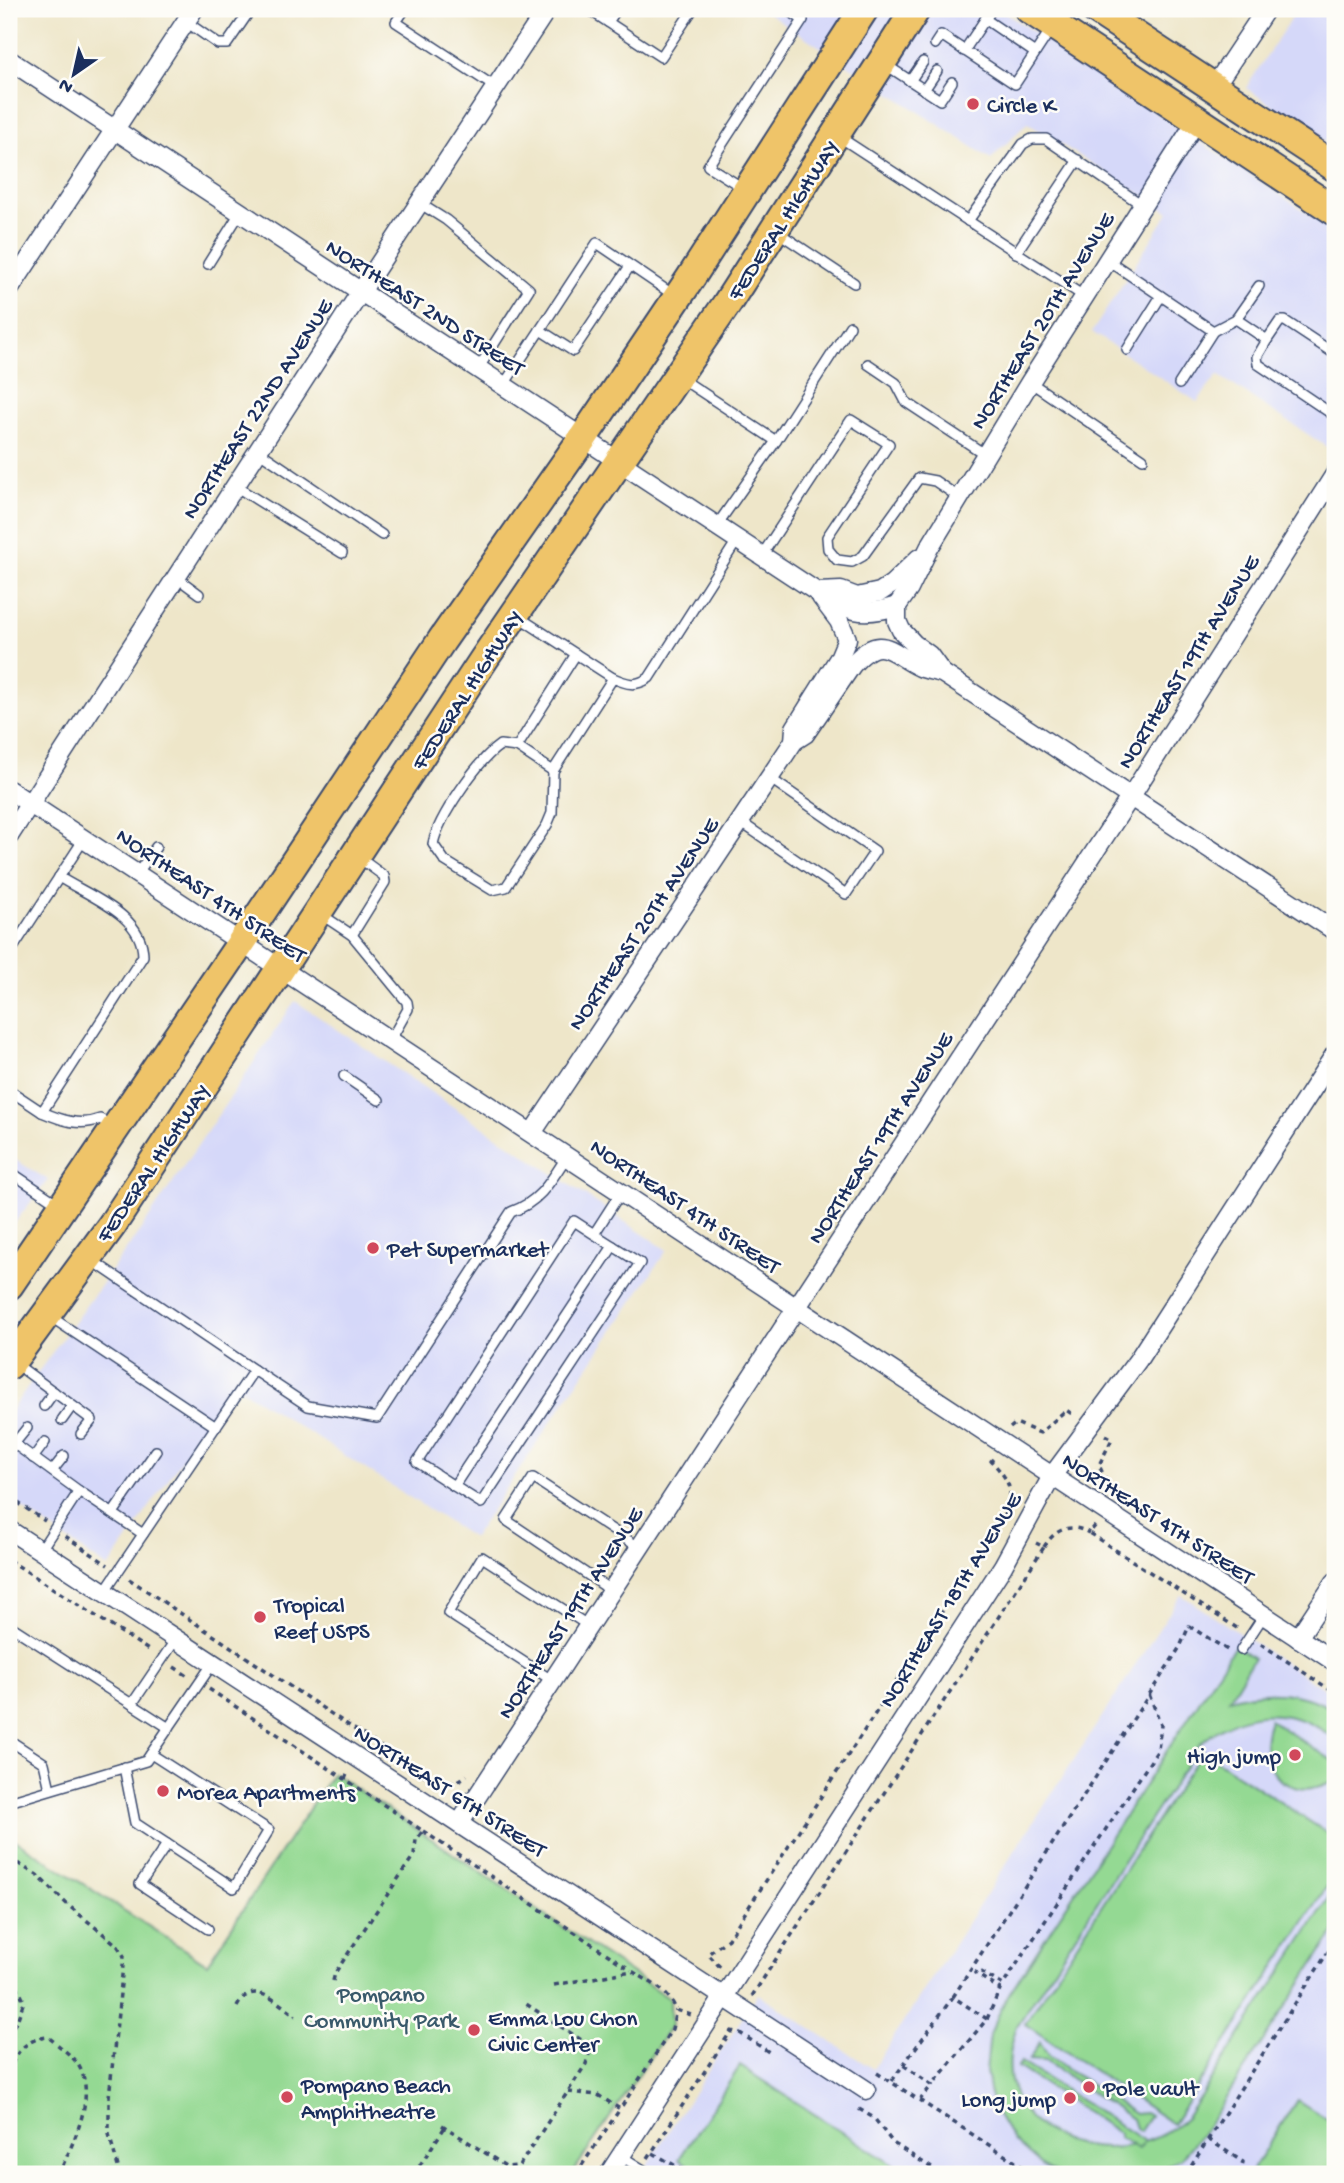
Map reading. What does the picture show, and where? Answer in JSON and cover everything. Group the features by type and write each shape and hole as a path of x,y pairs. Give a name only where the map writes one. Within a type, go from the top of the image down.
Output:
{"main road":[{"name":"FEDERAL HIGHWAY","path":"15,1270 63,1206 442,640 678,298 864,9"},
{"name":"FEDERAL HIGHWAY","path":"10,1363 88,1258 514,614 678,376 775,230 915,9"},
{"path":"1029,9 1335,211"},
{"path":"1095,9 1289,136"},
{"path":"1197,120 1219,115 1246,121 1289,136 1332,157"}],"street":[{"name":"NORTHEAST 22ND AVENUE","path":"9,836 547,9"},
{"path":"1214,87 1266,9"},
{"path":"9,290 189,15"},
{"name":"NORTHEAST 2ND STREET","path":"9,60 817,592 846,609 862,613 897,606"},
{"name":"NORTHEAST 20TH AVENUE","path":"929,548 1030,382 1197,120"},
{"name":"NORTHEAST 19TH AVENUE","path":"459,1824 1131,796 1335,474"},
{"path":"929,548 909,589 897,606 897,621 901,630 914,644 929,654 942,673 1335,931"},
{"name":"NORTHEAST 2ND STREET","path":"817,592 841,592 857,597 880,592 929,548"},
{"name":"NORTHEAST 2ND STREET","path":"817,592 839,621 847,639"},
{"name":"NORTHEAST 20TH AVENUE","path":"532,1133 793,741 795,728 839,657 847,639"},
{"name":"NORTHEAST 20TH AVENUE","path":"793,741 805,734 860,657 875,648 892,649 920,667 942,673"},
{"name":"NORTHEAST 4TH STREET","path":"9,790 1335,1662"},
{"name":"NORTHEAST 18TH AVENUE","path":"609,2174 1003,1566 1052,1476 1138,1360 1335,1054"},
{"name":"NORTHEAST 6TH STREET","path":"9,1530 866,2091"},
{"path":"1298,1638 1335,1582"}],"lane":[{"path":"189,15 218,44 227,44 251,9"},
{"path":"405,9 396,22 495,88"},
{"path":"588,9 661,57 692,9"},
{"path":"608,22 617,9"},
{"path":"747,191 708,166 803,20 786,9"},
{"path":"966,56 992,9"},
{"path":"985,19 1035,53"},
{"path":"935,44 941,35 951,48 1015,84 1054,25"},
{"path":"882,62 940,100 952,82"},
{"path":"910,81 923,62"},
{"path":"924,90 937,71"},
{"path":"836,135 1086,298"},
{"path":"968,221 1023,144 1032,139 1046,139 1142,205"},
{"path":"1016,253 1077,160"},
{"path":"419,203 446,220 529,289 478,369"},
{"path":"208,264 240,214"},
{"path":"775,230 854,284"},
{"path":"503,386 597,243 678,298"},
{"path":"1109,261 1213,331"},
{"path":"540,330 573,351 630,266"},
{"path":"1179,384 1213,331 1236,319 1259,286"},
{"path":"1127,350 1161,296"},
{"path":"1236,319 1267,340"},
{"path":"1335,354 1285,321 1280,321 1257,357 1258,364 1335,416"},
{"path":"717,524 776,441 850,326"},
{"path":"868,364 896,383 906,402 986,455"},
{"path":"678,376 776,441"},
{"path":"1030,382 1143,459"},
{"path":"762,555 851,420 889,444 827,537 828,549 837,560 852,562 863,556 919,478 935,481 960,498"},
{"path":"258,451 382,535"},
{"path":"235,486 342,553"},
{"path":"514,614 613,678 632,685 640,684 649,678 738,539"},
{"path":"176,577 199,594"},
{"path":"517,747 576,654"},
{"path":"553,771 517,747 500,745 488,754 435,831 432,844 445,861 492,890 506,887 552,813 553,771 613,678"},
{"path":"739,821 846,894 876,851 768,778"},
{"path":"9,954 84,839"},
{"path":"137,874 156,847"},
{"path":"352,935 385,882 384,876 356,855"},
{"path":"42,1112 143,956 143,946 135,931 121,915 59,877"},
{"path":"318,912 352,935 407,1002 408,1009 390,1041"},
{"path":"344,1076 379,1100"},
{"path":"9,1090 42,1112 71,1122 93,1122 100,1119 116,1128"},
{"path":"88,1258 309,1406 377,1418 511,1212 523,1208 544,1193 567,1156"},
{"path":"9,1171 63,1206"},
{"path":"594,1234 621,1192"},
{"path":"575,1221 613,1246 640,1263 481,1503 417,1462 575,1221"},
{"path":"454,1486 613,1246"},
{"path":"47,1314 216,1427"},
{"path":"10,1363 92,1420 81,1434"},
{"path":"104,1592 254,1370"},
{"path":"44,1406 54,1392"},
{"path":"62,1420 72,1406"},
{"path":"27,1428 12,1442 143,1534"},
{"path":"33,1458 45,1442"},
{"path":"113,1513 156,1451"},
{"path":"52,1471 64,1456"},
{"path":"612,1591 506,1520 533,1478 640,1548"},
{"path":"40,1550 79,1491"},
{"path":"553,1681 448,1613 482,1557 589,1626"},
{"path":"1241,1650 1264,1615"},
{"path":"9,1625 169,1728"},
{"path":"132,1704 176,1639"},
{"path":"9,1802 146,1761 213,1663"},
{"path":"9,1740 44,1763 50,1789"},
{"path":"124,1767 135,1823 234,1888 269,1830 151,1754"},
{"path":"167,1844 140,1884 208,1929"},
{"path":"621,2156 645,2171"}],"path":[{"path":"9,1497 435,1782 455,1783 473,1769"},
{"path":"1045,1547 1051,1537 1065,1529 1074,1528 1089,1533"},
{"path":"9,1560 345,1779 672,1999 676,2010 673,2029 576,2174"},
{"path":"892,2081 953,1997 1180,1647 1189,1626 1231,1653"},
{"path":"920,2100 987,2020 1000,1989 975,1973 978,1970 1003,1985 1158,1750 1161,1725 1149,1694"},
{"path":"345,1779 366,1737"},
{"path":"332,1981 414,1854 416,1840 423,1831"},
{"path":"9,1858 37,1875 95,1929 117,1945 124,1956 109,2097 109,2134 120,2174"},
{"path":"1186,2174 1335,1941"},
{"path":"554,1985 632,1971"},
{"path":"9,1981 15,1982 24,2001 17,2021 9,2032"},
{"path":"237,2007 247,1994 258,1992 296,2016"},
{"path":"645,2171 652,2152 745,2011 753,1992 759,1998"},
{"path":"953,1997 987,2020"},
{"path":"414,2174 443,2126 507,2167 519,2166 590,2058 589,2046 523,2002"},
{"path":"676,2010 740,2033 775,2055"},
{"path":"13,2174 10,2082 13,2063 21,2050 34,2038 48,2037 66,2051 84,2077 85,2098 78,2128 60,2174"},
{"path":"902,2065 932,2085"},
{"path":"874,2072 892,2081 1030,2174"},
{"path":"568,2092 598,2095 620,2109"},
{"path":"855,2106 874,2118 893,2143 941,2174"},
{"path":"1208,2139 1243,2162 1240,2174"},
{"path":"652,2152 690,2174"}],"shaded area":[{"path":"762,9 999,9 1335,231 1333,451 1218,375 1197,402 1092,332 1169,212 1027,123 991,159"},
{"path":"1297,9 1335,9 1335,149 1246,88"},
{"path":"295,1001 667,1250 473,1538 233,1384 108,1568 9,1499 9,1413 146,1222"},
{"path":"9,1156 48,1180 9,1230"},
{"path":"1181,1595 1335,1696 1335,2174 641,2174 758,1994 873,2069"}],"green space":[{"path":"1235,1646 1254,1658 1229,1699 1257,1693 1283,1693 1309,1699 1335,1710 1335,1739 1301,1720 1283,1715 1266,1715 1232,1723 1199,1745 1017,2026 1010,2064 1016,2096 1033,2121 1059,2138 1090,2147 1123,2147 1156,2137 1186,2118 1335,1889 1335,1931 1205,2130 1181,2158 1153,2174 1058,2174 1041,2165 1013,2140 994,2108 986,2071 990,2034 1005,2000"},
{"name":"High jump","path":"1270,1720 1335,1762 1335,1780 1303,1789 1287,1784 1279,1778 1272,1770 1266,1751"},
{"path":"1202,1751 1335,1838 1335,1874 1173,2124 1025,2024"},
{"name":"Pompano Community Park","path":"333,1773 670,1999 671,2026 572,2174 9,2174 9,1836 207,1964"},
{"name":"Pole vault","path":"1040,2042 1048,2056 1135,2114 1145,2113 1150,2116 1140,2131 1135,2128 1132,2119 1045,2061 1029,2060"},
{"name":"Long jump","path":"1021,2062 1144,2141 1138,2149 1119,2137 1120,2134 1018,2067"},
{"path":"740,2066 907,2174 702,2174 679,2159"},
{"path":"1297,2100 1335,2124 1335,2174 1250,2174"}],"place":[{"name":"Circle K","path":"973,104"},
{"name":"Pet Supermarket","path":"373,1248"},
{"name":"Tropical Reef USPS","path":"260,1617"},
{"name":"High jump","path":"1295,1755"},
{"name":"Morea Apartments","path":"163,1791"},
{"name":"Emma Lou Chon Civic Center","path":"474,2030"},
{"name":"Pole vault","path":"1089,2087"},
{"name":"Pompano Beach Amphitheatre","path":"287,2097"},
{"name":"Long jump","path":"1070,2098"}]}
